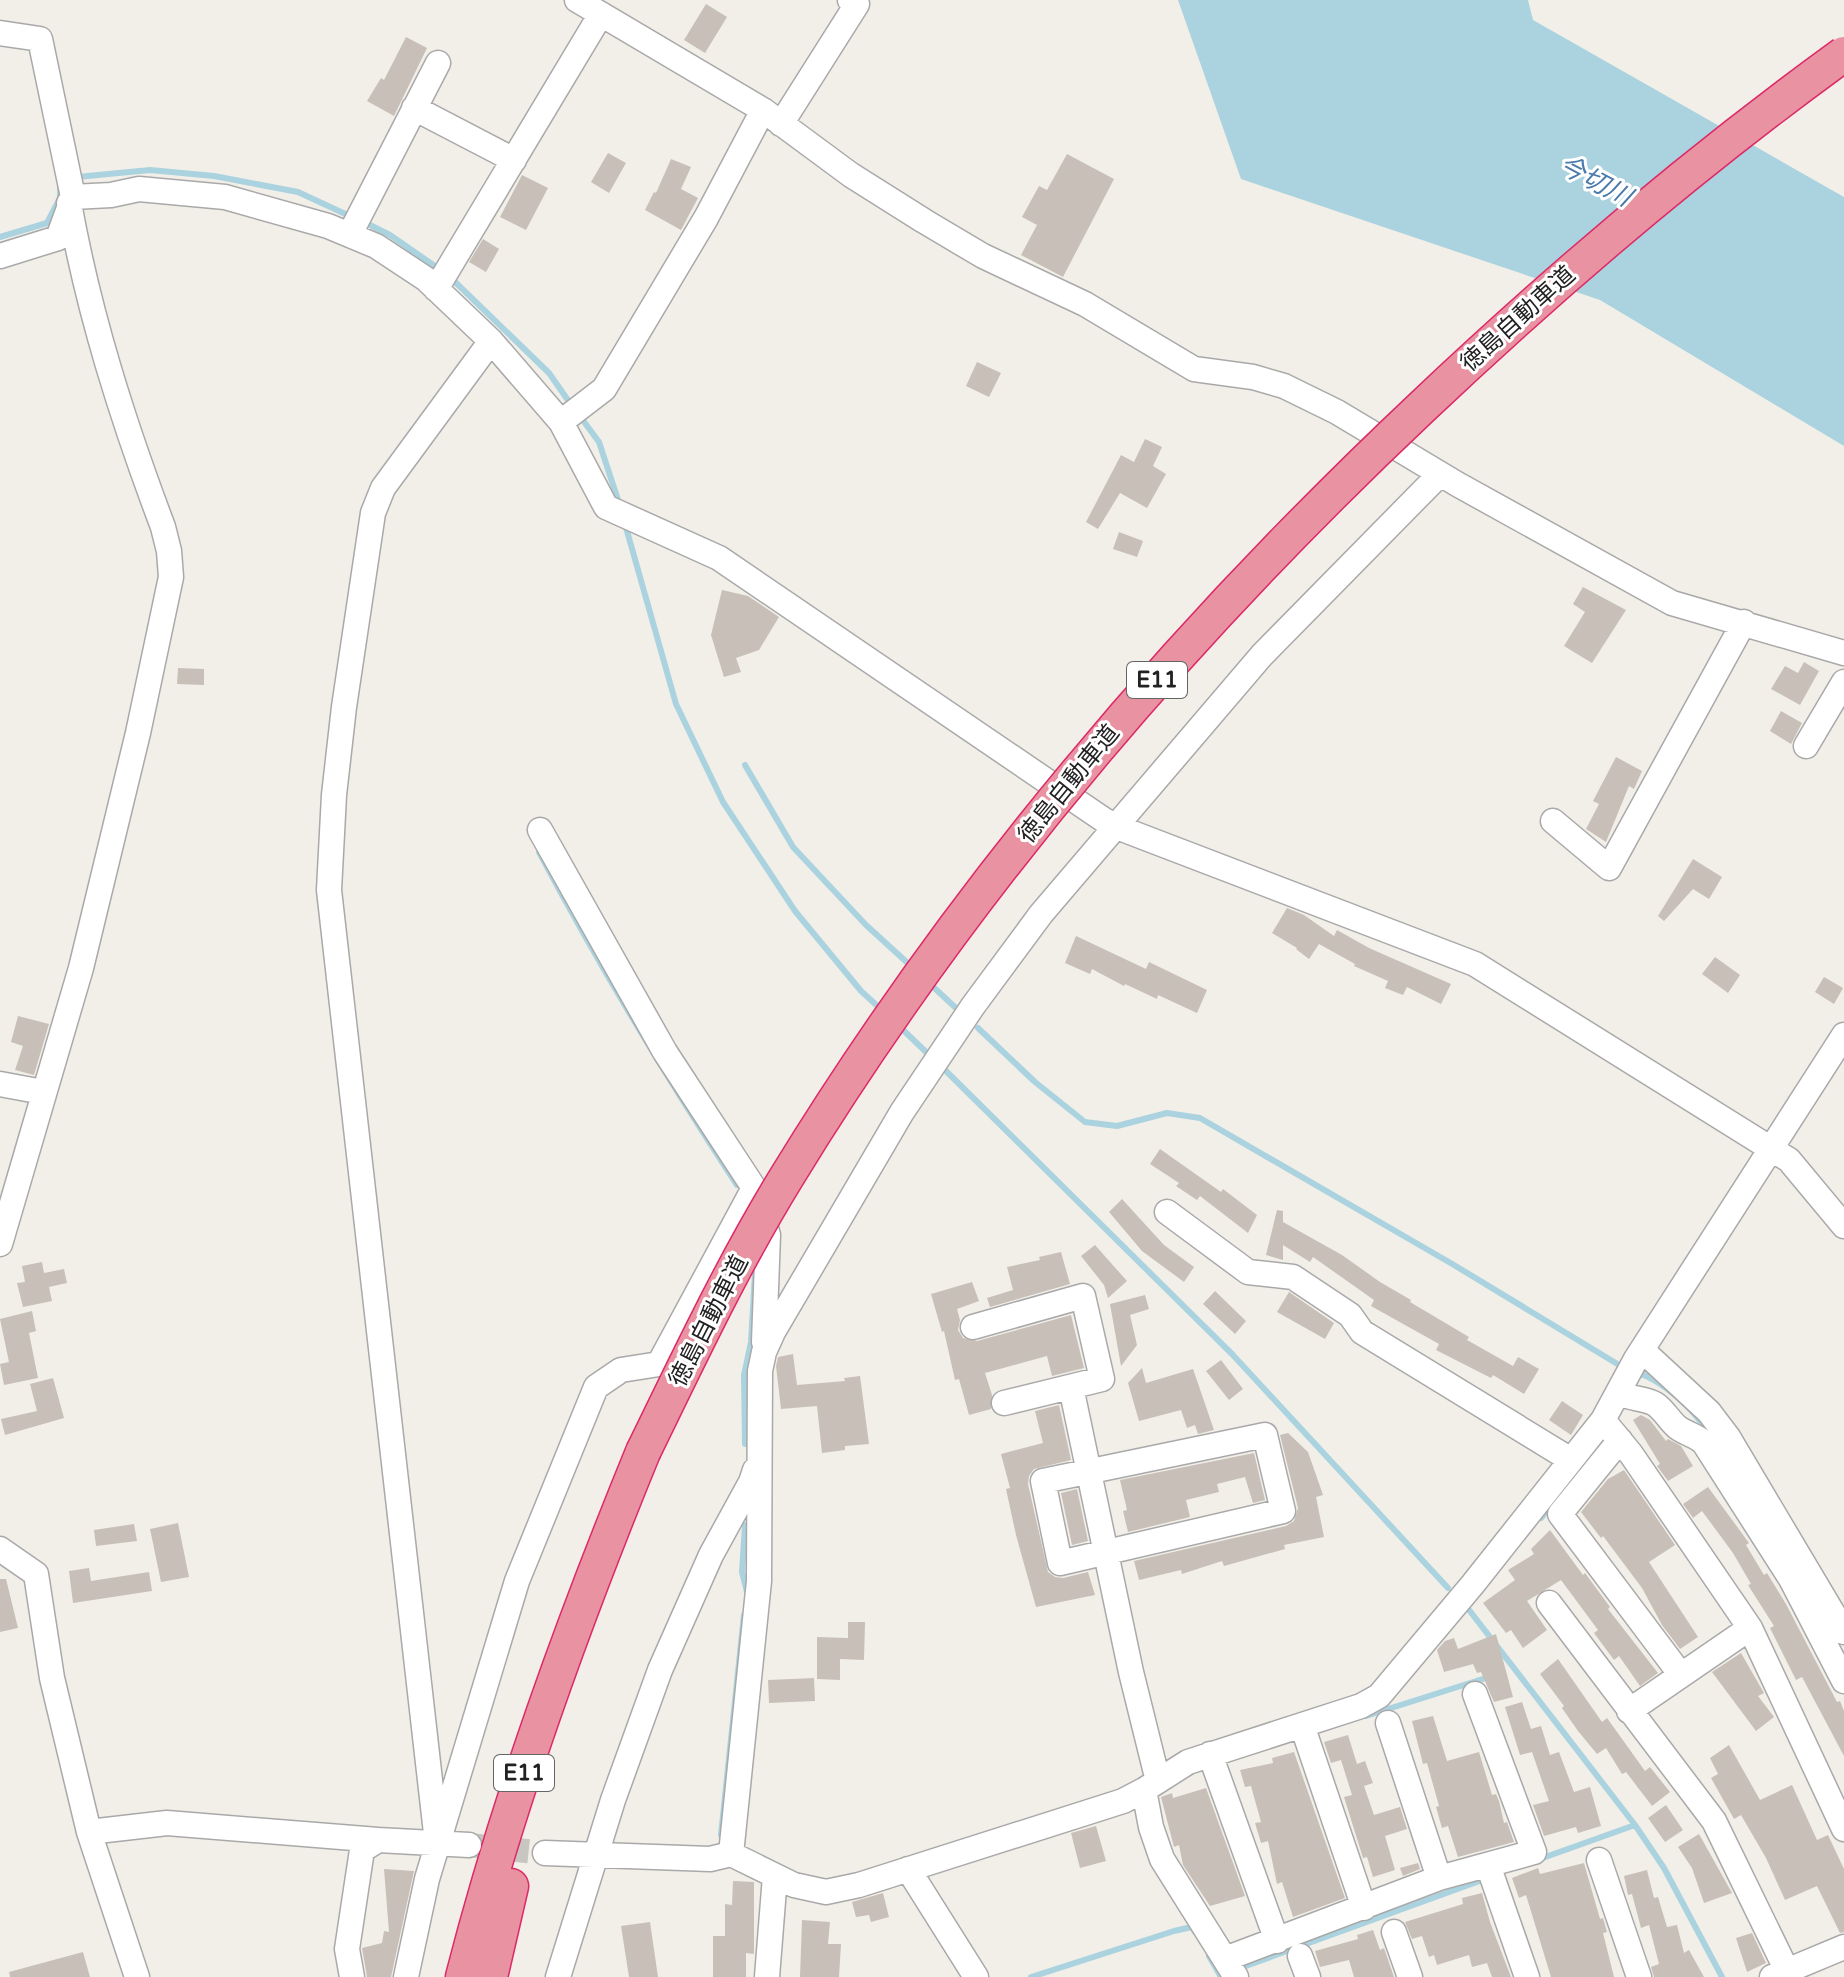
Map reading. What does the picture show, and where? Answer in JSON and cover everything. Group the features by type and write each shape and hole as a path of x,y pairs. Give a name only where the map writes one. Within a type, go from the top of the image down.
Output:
{"highway":[{"name":"徳島自動車道","path":"463,1977 516,1797 594,1572 643,1452 701,1331 769,1208 858,1066 956,925 1130,710 1232,595 1351,473 1491,341 1623,225 1762,113 1844,54"},
{"name":"徳島自動車道","path":"490,1977 530,1800 594,1572"}],"street":[{"path":"577,0 772,117 851,175 924,221 983,256 1085,304 1194,369 1253,377 1284,386 1337,412 1440,474 1672,603 1844,653"},
{"path":"573,413 604,389 706,218 772,117 857,4 850,0"},
{"path":"436,289 601,14"},
{"path":"0,33 40,39 68,170 77,249 111,380 163,527 171,577 144,707 81,968 0,1244"},
{"path":"350,234 438,63"},
{"path":"414,108 514,160"},
{"path":"71,200 139,189 225,197 350,234 376,246 426,279 573,413 606,507 719,558 1115,826 1475,964 1789,1160 1844,1226"},
{"path":"0,256 58,238 71,200"},
{"path":"437,1842 329,890 334,795 344,707 373,513 383,488 491,341"},
{"path":"764,1352 902,1112 973,1006 1041,914 1262,655 1440,474"},
{"path":"1553,821 1609,868 1744,622"},
{"path":"1806,746 1844,682"},
{"path":"540,830 665,1052 754,1188 768,1235 764,1352 760,1371 759,1581 731,1854"},
{"path":"545,1853 710,1859 731,1854 794,1885 826,1892 859,1885 1063,1822 1151,1786 1188,1762 1361,1706 1379,1696 1603,1420 1844,1035"},
{"path":"0,1084 43,1092"},
{"path":"406,1977 437,1842 517,1581 596,1387 621,1370 659,1364 754,1188"},
{"path":"1167,1212 1248,1272 1293,1277 1350,1315 1362,1332 1571,1460"},
{"path":"973,1327 1083,1296 1102,1379 1004,1403"},
{"path":"1631,1371 1709,1412 1709,1431 1844,1681"},
{"path":"1631,1371 1632,1400 1658,1406 1680,1430 1709,1431"},
{"path":"1071,1387 1131,1672 1151,1786 1151,1827 1162,1859 1231,1968 1277,1941 1439,1878 1534,1852 1475,1694"},
{"path":"1603,1420 1750,1628 1844,1829"},
{"path":"1709,1431 1844,1632"},
{"path":"1265,1435 1283,1511 1106,1552 1060,1563 1043,1481 1265,1435"},
{"path":"1620,1440 1560,1514 1681,1675"},
{"path":"558,1977 613,1800 660,1670 711,1555 751,1482 759,1456"},
{"path":"0,1549 36,1574 52,1678 89,1832 137,1977"},
{"path":"1549,1603 1714,1821 1783,1975 1844,1947"},
{"path":"1629,1711 1750,1628"},
{"path":"1388,1723 1439,1878"},
{"path":"1302,1725 1364,1908"},
{"path":"1210,1754 1277,1941"},
{"path":"89,1832 167,1823 469,1845"},
{"path":"352,1977 347,1949 362,1850 378,1840"},
{"path":"1599,1860 1639,1977"},
{"path":"1488,1865 1527,1977"},
{"path":"908,1869 976,1977"},
{"path":"767,1977 775,1876"},
{"path":"1394,1932 1410,1977"}],"water":[{"name":"今切川","path":"1178,0 1528,0 1533,20 1844,197 1844,446 1600,300 1241,179"}],"building":[{"path":"706,4 727,17 705,53 684,40"},
{"path":"406,37 427,48 394,116 367,101 381,78 384,80"},
{"path":"608,153 626,163 609,193 591,182"},
{"path":"1067,154 1114,179 1063,277 1021,255 1037,225 1022,217 1039,186 1047,190"},
{"path":"671,159 691,167 681,189 698,198 681,230 645,210"},
{"path":"522,175 548,188 526,230 500,217"},
{"path":"483,239 499,249 486,272 469,262"},
{"path":"977,362 1001,373 989,397 966,386"},
{"path":"1145,439 1162,447 1153,466 1166,474 1147,508 1120,493 1098,529 1086,522 1121,455 1134,462"},
{"path":"1119,532 1143,541 1137,557 1113,549"},
{"path":"1583,587 1626,610 1592,663 1564,646 1585,612 1573,604"},
{"path":"722,590 748,596 779,617 759,650 736,658 741,672 724,677 711,635"},
{"path":"1804,662 1819,671 1800,705 1771,689 1785,666 1798,673"},
{"path":"178,668 204,669 204,685 177,684"},
{"path":"1781,711 1802,723 1791,744 1770,731"},
{"path":"1616,757 1642,771 1634,789 1629,786 1606,842 1586,829 1599,804 1593,801"},
{"path":"1693,859 1722,877 1709,899 1693,889 1664,921 1658,916"},
{"path":"1287,908 1304,915 1334,936 1337,930 1369,948 1451,984 1441,1004 1407,987 1403,995 1385,988 1388,981 1354,966 1319,944 1309,959 1272,933"},
{"path":"1076,936 1146,969 1149,962 1207,990 1197,1013 1158,995 1157,999 1124,986 1092,969 1090,974 1065,963"},
{"path":"1715,957 1740,975 1728,993 1702,974"},
{"path":"1824,977 1843,988 1834,1004 1815,992"},
{"path":"18,1016 49,1024 34,1075 15,1070 23,1046 11,1042"},
{"path":"1160,1149 1257,1215 1248,1233 1200,1196 1197,1200 1176,1186 1179,1183 1150,1164"},
{"path":"1122,1199 1164,1245 1194,1267 1184,1282 1142,1251 1109,1212"},
{"path":"1277,1210 1283,1211 1283,1222 1342,1255 1410,1302 1469,1337 1467,1340 1513,1366 1518,1357 1539,1369 1524,1394 1493,1375 1491,1378 1436,1350 1439,1344 1371,1306 1374,1300 1313,1257 1310,1262 1283,1245 1283,1260 1266,1255"},
{"path":"1095,1245 1127,1281 1108,1298 1104,1285 1081,1256"},
{"path":"1061,1252 1070,1284 990,1307 987,1298 1013,1290 1007,1267"},
{"path":"42,1262 44,1273 64,1269 67,1283 49,1287 52,1301 23,1307 17,1283 25,1282 22,1266"},
{"path":"972,1282 979,1301 957,1309 960,1320 958,1330 963,1338 977,1341 1071,1315 1084,1368 1052,1376 1047,1356 985,1373 992,1395 991,1409 969,1415 959,1379 955,1380 944,1331 931,1294"},
{"path":"1215,1291 1246,1321 1235,1334 1203,1304"},
{"path":"1289,1292 1334,1323 1325,1339 1277,1312"},
{"path":"1145,1295 1149,1309 1130,1315 1137,1345 1121,1366 1110,1304"},
{"path":"32,1311 36,1331 29,1333 38,1378 4,1385 0,1364 9,1362 0,1319"},
{"path":"793,1354 797,1385 845,1381 844,1378 860,1376 869,1444 845,1446 845,1450 822,1453 817,1406 781,1409 776,1366 778,1357"},
{"path":"1221,1360 1243,1389 1229,1400 1206,1371"},
{"path":"1142,1368 1146,1383 1193,1369 1214,1430 1198,1434 1195,1425 1187,1428 1181,1410 1139,1421 1128,1383"},
{"path":"53,1378 64,1418 5,1435 1,1419 37,1411 30,1384"},
{"path":"1562,1401 1583,1415 1571,1435 1549,1420"},
{"path":"1059,1405 1071,1460 1034,1469 1028,1484 1048,1572 1063,1578 1088,1572 1095,1595 1036,1607 1016,1535 1006,1489 1010,1488 1001,1454 1043,1443 1035,1411"},
{"path":"1641,1415 1650,1420 1666,1441 1668,1439 1681,1446 1693,1466 1668,1481 1633,1420"},
{"path":"1288,1433 1308,1452 1323,1495 1316,1497 1324,1537 1284,1545 1285,1549 1224,1566 1222,1561 1182,1574 1181,1570 1139,1580 1134,1561 1286,1526 1294,1521 1298,1508 1280,1435"},
{"path":"1254,1453 1265,1500 1253,1503 1245,1477 1217,1484 1219,1492 1186,1500 1190,1517 1128,1532 1120,1480"},
{"path":"1624,1470 1675,1545 1649,1562 1698,1637 1680,1649 1662,1625 1642,1588 1581,1512 1608,1479"},
{"path":"1708,1487 1749,1543 1746,1545 1786,1604 1837,1702 1840,1701 1844,1711 1844,1756 1802,1677 1796,1680 1770,1628 1774,1626 1748,1585 1751,1584 1733,1553 1702,1511 1693,1518 1683,1504"},
{"path":"1077,1489 1088,1541 1072,1545 1061,1493"},
{"path":"178,1523 189,1577 161,1582 150,1529"},
{"path":"134,1524 137,1541 96,1546 94,1530"},
{"path":"1550,1530 1658,1673 1640,1686 1619,1656 1614,1660 1594,1633 1598,1630 1561,1580 1527,1601 1547,1630 1523,1648 1511,1630 1506,1633 1483,1603 1515,1580 1508,1570 1534,1554 1531,1549"},
{"path":"89,1568 91,1581 149,1572 152,1591 73,1603 69,1571"},
{"path":"0,1579 6,1579 18,1628 0,1632"},
{"path":"848,1622 865,1622 864,1660 840,1659 840,1680 817,1679 817,1637 848,1638"},
{"path":"1496,1634 1513,1697 1494,1702 1481,1672 1477,1673 1473,1664 1444,1672 1437,1650 1445,1641 1454,1638 1458,1649"},
{"path":"1741,1653 1764,1693 1758,1696 1774,1717 1756,1731 1712,1672"},
{"path":"1558,1659 1602,1722 1607,1718 1645,1771 1650,1767 1670,1792 1652,1806 1626,1772 1622,1774 1606,1748 1597,1754 1540,1674"},
{"path":"814,1678 815,1701 769,1703 768,1680"},
{"path":"1522,1702 1531,1729 1541,1726 1550,1755 1559,1752 1574,1792 1590,1787 1601,1826 1578,1833 1576,1827 1544,1836 1533,1805 1549,1801 1532,1752 1520,1755 1505,1707"},
{"path":"1433,1716 1447,1761 1479,1752 1492,1795 1496,1794 1504,1823 1507,1822 1514,1842 1458,1857 1448,1826 1442,1828 1427,1763 1423,1764 1412,1721"},
{"path":"1348,1735 1357,1764 1365,1761 1373,1783 1364,1786 1374,1815 1400,1807 1407,1829 1385,1836 1395,1870 1373,1877 1367,1857 1363,1858 1344,1797 1352,1795 1341,1760 1331,1763 1324,1742"},
{"path":"1729,1745 1760,1800 1792,1785 1817,1840 1828,1835 1844,1869 1844,1932 1840,1933 1817,1886 1785,1900 1766,1858 1741,1815 1734,1819 1711,1778 1718,1774 1710,1758"},
{"path":"1294,1752 1345,1898 1293,1917 1282,1882 1277,1884 1268,1841 1261,1843 1255,1823 1261,1822 1251,1786 1245,1787 1240,1770 1273,1763 1272,1758"},
{"path":"1206,1788 1245,1896 1210,1906 1183,1865 1179,1845 1174,1847 1161,1797 1172,1793 1173,1798"},
{"path":"1666,1805 1683,1830 1665,1842 1648,1818"},
{"path":"1096,1826 1106,1861 1080,1868 1071,1833"},
{"path":"1699,1834 1732,1893 1704,1903 1692,1868 1678,1847"},
{"path":"1418,1863 1420,1869 1403,1876 1400,1868"},
{"path":"1584,1863 1600,1919 1603,1918 1607,1932 1603,1933 1614,1977 1551,1977 1526,1895 1519,1898 1512,1878 1538,1868 1540,1874"},
{"path":"384,1869 414,1871 391,1977 367,1977 362,1948 382,1943 384,1931 389,1932"},
{"path":"1647,1870 1654,1898 1658,1897 1667,1927 1677,1925 1684,1953 1689,1950 1704,1977 1654,1977 1651,1967 1659,1964 1649,1925 1641,1928 1624,1876"},
{"path":"733,1881 754,1882 754,1954 746,1953 746,1977 713,1977 713,1936 725,1936 725,1904 732,1905"},
{"path":"883,1893 889,1917 871,1922 869,1915 856,1917 852,1902"},
{"path":"1482,1893 1511,1977 1492,1977 1487,1963 1472,1967 1469,1955 1437,1965 1434,1955 1429,1957 1422,1936 1412,1939 1405,1922 1463,1904 1462,1898"},
{"path":"802,1920 830,1922 828,1944 841,1944 839,1977 800,1977"},
{"path":"650,1922 658,1977 629,1977 621,1926"},
{"path":"1373,1930 1380,1950 1384,1948 1394,1977 1354,1977 1349,1960 1320,1967 1315,1951 1358,1939 1357,1935"},
{"path":"1752,1933 1766,1963 1747,1972 1736,1938"},
{"path":"83,1952 90,1977 10,1977 9,1972"}],"waterway":[{"path":"77,177 150,170 214,176 298,192 354,218"},
{"path":"0,237 47,223 60,198 60,187"},
{"path":"364,222 390,235 442,271"},
{"path":"451,278 549,373 572,406"},
{"path":"579,415 599,442 620,506"},
{"path":"625,524 676,704 723,802 795,911 861,991 884,1012"},
{"path":"745,765 793,847 866,925 912,967"},
{"path":"539,852 634,1021 737,1185"},
{"path":"929,983 957,1009"},
{"path":"898,1025 926,1052"},
{"path":"978,1028 1035,1082 1085,1122 1117,1126 1167,1113 1200,1118 1624,1368"},
{"path":"945,1070 1232,1354 1448,1588"},
{"path":"745,1444 744,1375 751,1342 755,1273"},
{"path":"1635,1372 1657,1382 1677,1397 1710,1435"},
{"path":"1541,1518 1567,1486"},
{"path":"745,1525 742,1572 747,1592"},
{"path":"1469,1603 1466,1606 1635,1825 1664,1868 1722,1977"},
{"path":"721,1835 744,1615"},
{"path":"1366,1716 1489,1677"},
{"path":"1537,1860 1635,1825"},
{"path":"1243,1967 1485,1879"},
{"path":"1031,1977 1174,1931 1192,1927 1195,1932"},
{"path":"1209,1956 1221,1977"}],"tunnel":[{"path":"469,1845 545,1853"}]}
